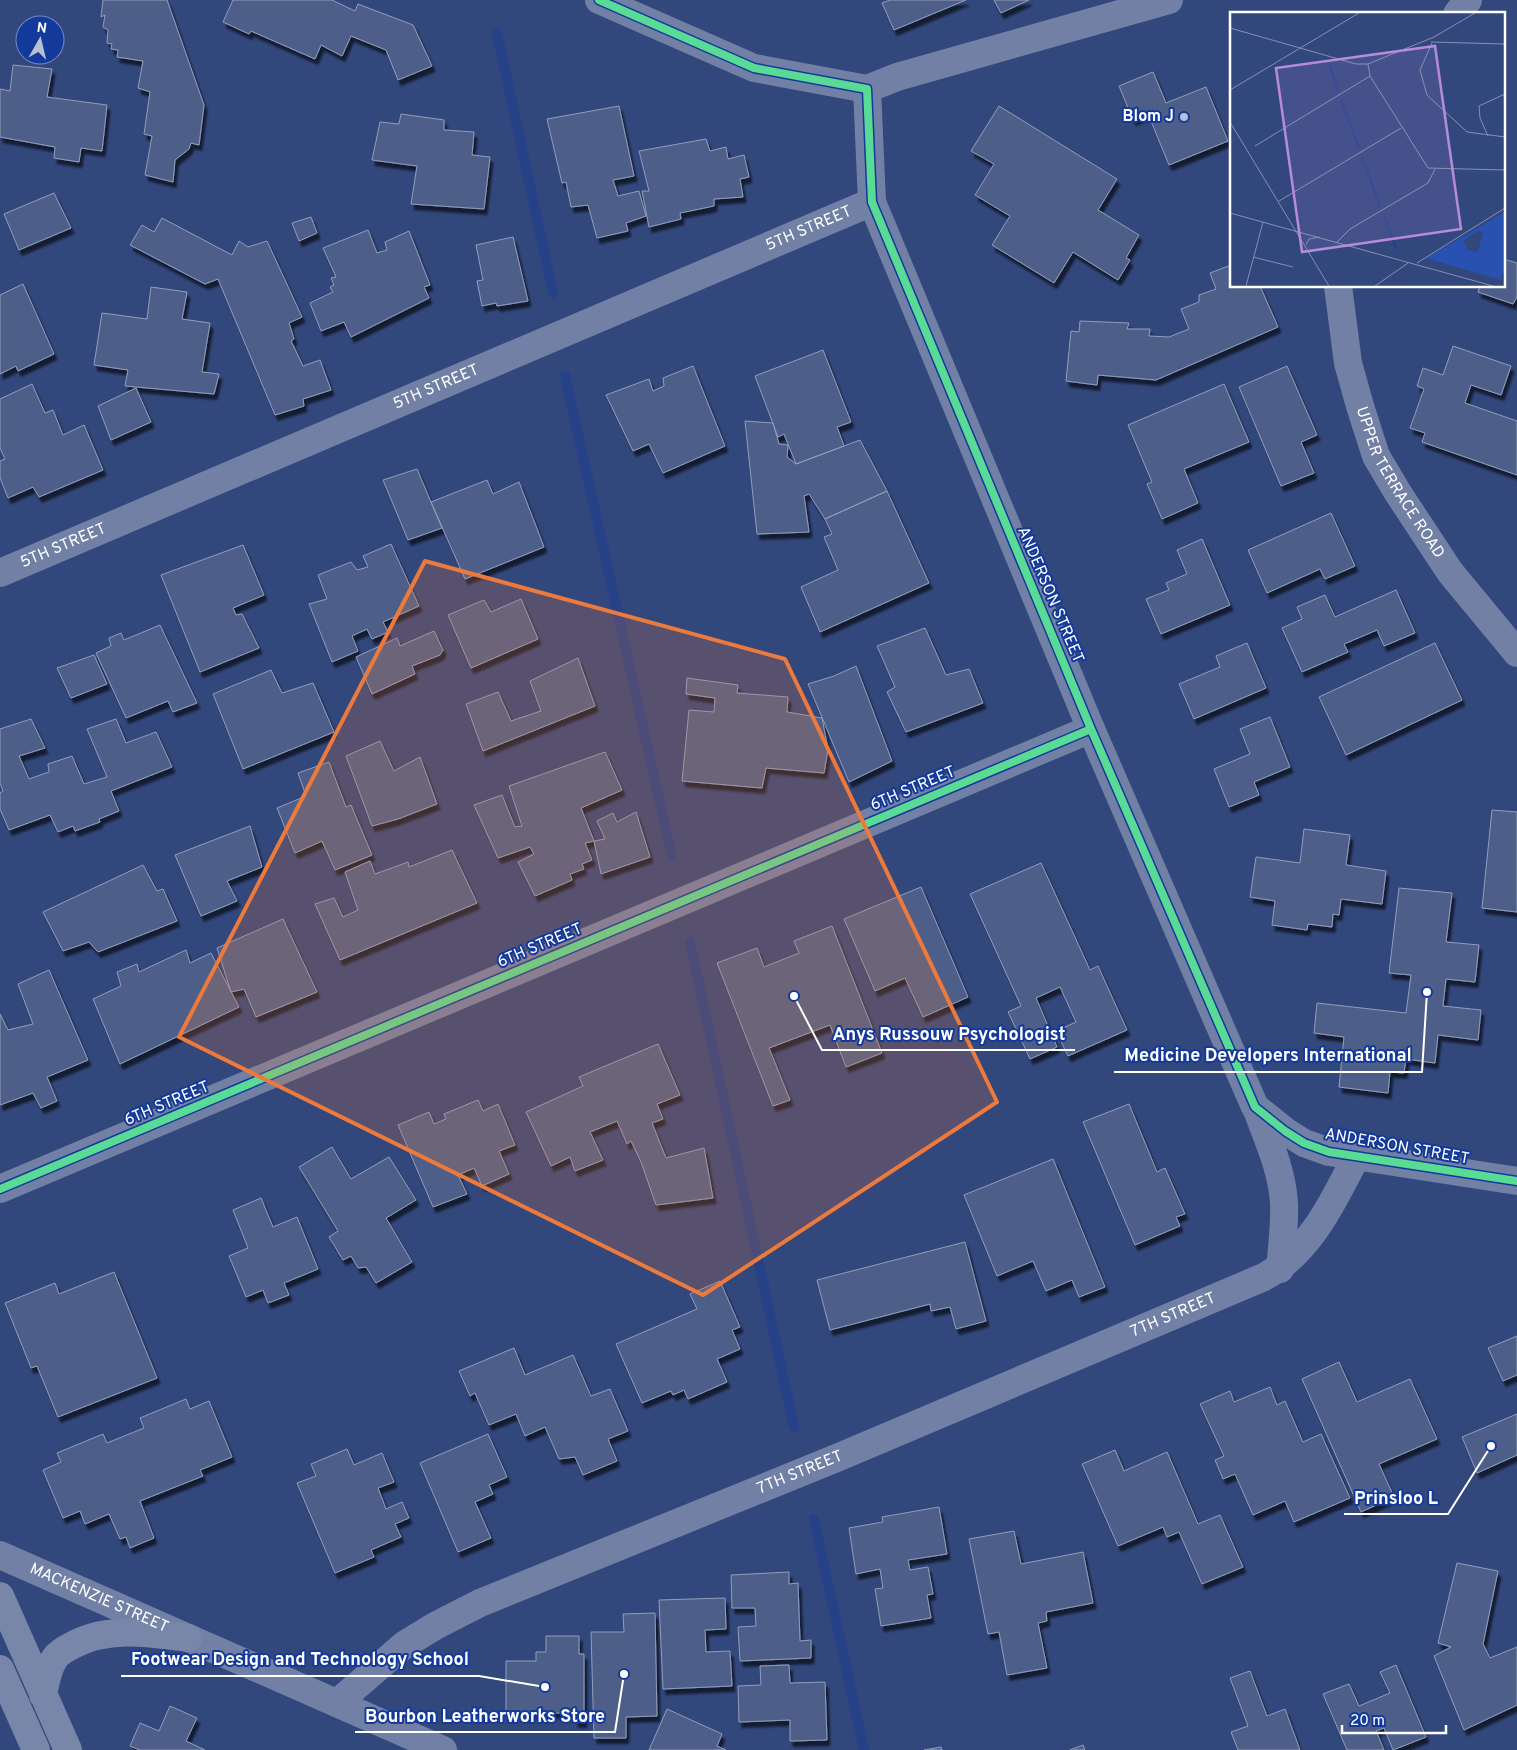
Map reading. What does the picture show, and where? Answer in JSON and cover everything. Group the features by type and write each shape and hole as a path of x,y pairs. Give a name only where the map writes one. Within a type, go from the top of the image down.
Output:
{"main road":[{"path":"0,1596 68,1750"},
{"path":"43,1695 48,1671 55,1657 63,1650 87,1638 106,1633 143,1632 188,1638"},
{"path":"0,1669 36,1750"}],"street":[{"path":"599,0 754,68 868,89 897,77 1169,0"},
{"path":"1459,12 1468,0"},
{"name":"ANDERSON STREET","path":"868,89 872,202 1091,729 1255,1107 1284,1131 1304,1143 1330,1152 1517,1181"},
{"name":"5TH STREET","path":"0,573 872,202"},
{"name":"UPPER TERRACE ROAD","path":"1338,288 1348,363 1376,456 1450,572 1517,653"},
{"name":"6TH STREET","path":"0,1189 1091,729"},
{"path":"1255,1107 1275,1158 1281,1180 1284,1202 1280,1268"},
{"name":"7TH STREET","path":"337,1703 404,1645 435,1626 480,1603 848,1454 1247,1285 1280,1268 1296,1253 1315,1230 1335,1199 1356,1157"},
{"name":"MACKENZIE STREET","path":"0,1555 443,1750"}],"highlighted area":[{"path":"425,561 785,659 997,1102 703,1295 179,1037"}],"building":[{"path":"103,0 167,0 204,105 199,145 191,143 189,149 175,160 173,182 145,175 152,136 144,134 150,92 138,88 143,61 117,57 118,50 111,49 112,44 107,43 108,30 103,27 105,15 101,17"},
{"path":"233,0 332,0 355,11 358,4 413,25 432,66 398,80 386,50 351,36 342,56 321,45 315,59 251,31 249,34 223,22"},
{"path":"890,0 966,0 894,30 882,3"},
{"path":"994,0 1029,0 1001,13"},
{"path":"13,65 52,69 47,97 107,105 102,151 81,148 79,162 54,158 55,147 0,137 0,89 10,91"},
{"name":"Blom J","path":"1153,72 1166,103 1206,87 1228,141 1169,165 1148,114 1133,120 1119,86"},
{"path":"619,106 634,176 613,180 618,196 639,191 646,216 626,223 628,231 597,238 588,205 571,207 566,182 562,183 547,119"},
{"path":"999,106 1117,179 1098,210 1139,235 1126,258 1130,260 1118,280 1073,252 1054,283 992,245 1010,216 975,195 994,164 971,151"},
{"path":"401,114 444,120 444,130 474,132 472,155 490,157 484,209 411,204 417,166 372,160 380,122 399,124"},
{"path":"706,139 710,151 726,147 728,159 744,155 749,177 740,179 743,197 714,199 714,206 680,213 681,219 649,227 642,191 649,191 639,151"},
{"path":"54,193 71,228 19,250 4,214"},
{"path":"311,217 317,233 299,241 292,223"},
{"path":"162,218 232,255 239,241 248,247 267,241 302,317 289,323 294,339 291,341 303,366 320,360 331,390 303,399 304,406 275,415 218,279 205,284 130,245 142,225 154,232"},
{"path":"368,230 377,253 387,250 385,242 409,231 430,285 424,287 429,298 351,337 344,322 321,331 310,303 333,292 330,287 334,285 331,278 336,277 323,248"},
{"path":"513,237 528,301 497,306 496,303 482,306 477,281 483,280 476,245"},
{"path":"1504,259 1517,263 1517,297 1513,304 1478,292 1479,288 1504,288"},
{"path":"1230,265 1230,288 1261,288 1278,327 1156,380 1098,375 1097,385 1066,381 1071,331 1079,332 1080,321 1129,323 1127,329 1150,329 1149,336 1169,337 1189,329 1181,309 1199,302 1199,295 1216,289 1210,273"},
{"path":"23,284 54,354 18,371 16,366 0,374 0,295"},
{"path":"151,287 187,292 182,319 210,323 202,372 219,374 214,394 125,386 128,370 94,365 102,313 147,319"},
{"path":"1453,346 1511,366 1501,395 1471,385 1465,403 1517,421 1517,475 1422,442 1425,433 1410,428 1424,389 1417,386 1423,368 1443,375"},
{"path":"823,350 851,422 837,427 844,446 796,464 784,434 778,437 755,376"},
{"path":"693,366 725,446 663,473 649,444 633,451 606,395 649,379 653,391 664,386 663,378"},
{"path":"1287,366 1317,435 1301,442 1314,473 1281,486 1239,387"},
{"path":"32,384 45,413 53,410 63,435 84,425 103,470 39,497 33,487 8,498 0,478 0,461 5,459 0,448 0,399"},
{"path":"1224,384 1249,442 1184,469 1198,503 1162,519 1147,484 1152,482 1128,425"},
{"path":"136,388 151,422 111,440 98,406"},
{"path":"745,421 773,423 779,444 788,445 787,457 796,464 860,440 887,491 825,519 809,494 804,496 809,532 757,534"},
{"path":"417,469 442,528 408,540 383,480"},
{"path":"487,480 493,494 519,482 544,547 465,579 431,502"},
{"path":"887,491 929,583 820,632 801,587 838,570 824,537 832,534 825,519"},
{"path":"1331,513 1355,566 1325,579 1320,569 1267,593 1248,550"},
{"path":"1202,539 1230,605 1161,634 1146,599 1169,590 1166,583 1187,574 1177,550"},
{"path":"391,544 419,606 383,622 388,632 372,639 367,629 352,636 358,651 332,662 309,604 327,599 318,575 351,562 357,570 368,567 363,556"},
{"path":"243,545 264,595 233,608 236,615 242,614 259,648 200,672 161,575"},
{"path":"1396,590 1415,633 1384,646 1377,630 1344,644 1348,652 1302,672 1282,628 1302,619 1297,607 1325,595 1335,617"},
{"path":"521,599 538,639 471,668 448,615 484,600 491,612"},
{"path":"160,625 197,703 173,712 168,701 126,718 96,653 111,646 109,638 121,633 124,640"},
{"path":"925,628 946,675 969,669 983,703 906,732 887,692 895,687 877,646"},
{"path":"434,631 443,650 440,655 412,666 415,674 372,694 356,657 397,638 400,646"},
{"path":"1247,643 1266,688 1194,719 1179,684 1220,667 1216,656"},
{"path":"1435,643 1462,700 1346,755 1319,697"},
{"path":"94,655 107,684 71,698 57,668"},
{"path":"578,658 595,706 483,751 466,704 498,692 511,721 541,711 530,681"},
{"path":"856,666 892,761 849,782 808,684 834,676"},
{"path":"271,670 282,693 313,683 334,732 243,769 213,694"},
{"path":"687,678 738,685 737,693 788,697 787,712 822,718 828,749 824,773 766,768 762,788 682,781 689,710 714,712 715,698 686,694"},
{"path":"1270,717 1290,767 1254,782 1259,795 1229,807 1214,769 1250,754 1240,729"},
{"path":"31,719 45,748 19,756 29,779 49,772 48,764 72,756 84,784 107,777 87,729 116,719 126,743 156,732 172,767 111,791 119,811 99,819 100,822 75,831 73,826 58,832 50,815 9,830 0,809 0,793 3,791 0,783 0,729"},
{"path":"380,741 394,771 420,757 437,804 398,819 372,826 346,756"},
{"path":"605,752 622,790 581,808 594,841 585,843 592,860 582,864 584,869 570,874 572,880 535,896 518,862 534,854 530,847 498,858 474,805 502,795 515,827 522,826 509,786"},
{"path":"329,762 346,807 351,805 372,855 335,870 322,841 295,853 277,808 306,796 298,773"},
{"path":"1492,810 1517,812 1517,912 1482,908"},
{"path":"636,812 650,857 601,874 594,841 605,839 597,821 613,813 617,822"},
{"path":"250,826 262,867 227,881 237,901 201,916 175,855"},
{"path":"1304,829 1350,835 1346,865 1386,871 1382,904 1341,899 1339,915 1333,914 1332,927 1308,924 1307,930 1272,925 1275,901 1250,897 1256,857 1300,863"},
{"path":"452,850 477,903 340,960 315,904 334,898 343,917 358,910 345,872 370,861 375,874 408,862 409,867"},
{"path":"1041,863 1090,970 1098,966 1127,1030 1068,1056 1056,1031 1076,1022 1060,987 1036,998 1057,1047 1030,1059 1008,1012 1021,1006 970,894"},
{"path":"143,865 157,891 163,889 177,921 98,952 89,942 63,951 43,912"},
{"path":"921,887 968,997 923,1017 905,978 875,991 844,919"},
{"path":"1399,888 1452,893 1446,942 1479,945 1475,982 1446,979 1443,1006 1481,1010 1478,1040 1438,1035 1435,1063 1406,1059 1404,1073 1390,1072 1388,1093 1339,1087 1344,1037 1314,1033 1317,1003 1406,1013 1411,975 1389,973"},
{"path":"283,919 317,992 256,1017 244,989 231,992 217,948"},
{"path":"832,926 882,1053 846,1067 830,1025 769,1048 790,1100 773,1106 717,963 757,948 764,967 799,953 794,941"},
{"path":"186,950 190,963 211,953 239,1007 120,1064 93,999 121,986 117,972 137,964 139,972"},
{"path":"49,970 88,1060 47,1077 57,1101 41,1108 33,1093 0,1105 0,1014 8,1030 33,1024 18,984"},
{"path":"658,1044 680,1095 657,1104 663,1119 652,1123 666,1158 704,1148 713,1198 656,1205 641,1162 631,1141 627,1144 617,1121 590,1132 603,1160 575,1171 570,1157 551,1166 526,1112 583,1086 579,1077"},
{"path":"478,1100 483,1111 498,1104 515,1145 499,1151 509,1174 482,1186 474,1168 458,1175 467,1194 433,1207 398,1125 429,1112 434,1124 446,1119 444,1114"},
{"path":"1129,1104 1157,1172 1165,1168 1185,1214 1176,1217 1180,1226 1135,1245 1083,1122"},
{"path":"332,1147 351,1179 389,1157 416,1200 386,1218 412,1262 376,1283 366,1267 358,1268 351,1256 343,1260 329,1237 338,1231 299,1167"},
{"path":"1053,1159 1105,1287 1079,1297 1072,1280 1046,1291 1033,1261 997,1276 964,1195"},
{"path":"261,1198 273,1227 297,1217 318,1269 284,1283 289,1295 268,1303 263,1290 246,1297 229,1256 248,1248 233,1210"},
{"path":"965,1242 986,1321 956,1329 950,1307 931,1311 930,1304 830,1330 817,1280"},
{"path":"114,1272 157,1378 58,1417 37,1366 31,1368 5,1303 55,1283 59,1294"},
{"path":"720,1281 740,1327 732,1330 740,1349 717,1359 727,1382 688,1399 684,1390 673,1395 671,1391 642,1403 616,1344 697,1309 690,1294"},
{"path":"1517,1336 1517,1375 1503,1381 1488,1348"},
{"path":"514,1348 525,1375 573,1355 591,1396 610,1389 628,1431 608,1439 617,1461 583,1475 575,1457 559,1459 545,1427 525,1436 516,1414 489,1425 475,1393 470,1396 459,1371"},
{"path":"1339,1362 1357,1402 1410,1379 1437,1439 1379,1464 1394,1497 1361,1512 1302,1379"},
{"path":"1270,1387 1277,1405 1285,1401 1303,1442 1321,1434 1350,1498 1294,1522 1285,1501 1253,1515 1235,1474 1223,1479 1215,1460 1224,1456 1200,1404 1230,1391 1234,1402"},
{"path":"186,1399 190,1409 209,1401 232,1457 200,1470 203,1476 140,1501 154,1538 130,1548 126,1537 120,1539 109,1514 85,1524 80,1511 63,1518 43,1470 61,1462 57,1453 103,1434 107,1443 144,1428 140,1418"},
{"path":"1517,1414 1517,1455 1477,1473 1462,1437"},
{"path":"488,1434 507,1477 489,1485 493,1494 475,1502 491,1538 458,1552 420,1463"},
{"path":"347,1449 354,1465 382,1453 394,1482 378,1488 386,1509 402,1502 409,1518 395,1524 401,1537 371,1550 374,1557 335,1573 297,1483 316,1476 311,1464"},
{"path":"1115,1450 1124,1471 1167,1452 1198,1524 1220,1515 1243,1567 1202,1584 1179,1532 1167,1537 1163,1527 1118,1546 1082,1464"},
{"path":"939,1507 947,1554 908,1560 910,1570 928,1567 933,1594 927,1595 931,1618 881,1626 875,1589 883,1588 880,1569 856,1574 849,1528 883,1522 882,1517"},
{"path":"1014,1531 1021,1564 1083,1552 1093,1603 1046,1612 1047,1621 1038,1623 1047,1668 1007,1675 999,1632 988,1634 969,1539"},
{"path":"1457,1563 1498,1571 1483,1644 1490,1658 1517,1647 1517,1705 1464,1730 1434,1656 1451,1647 1438,1643"},
{"path":"789,1572 789,1584 798,1583 800,1641 811,1640 811,1658 740,1661 738,1627 756,1626 755,1608 732,1608 731,1575"},
{"path":"725,1598 726,1629 705,1630 706,1652 730,1651 732,1686 663,1689 659,1600"},
{"path":"655,1613 657,1716 626,1717 626,1738 594,1738 591,1632 624,1632 623,1614"},
{"path":"546,1636 579,1636 579,1654 584,1654 584,1722 575,1722 576,1713 506,1713 506,1661 536,1661 536,1652 546,1652"},
{"path":"789,1665 790,1683 825,1682 827,1740 790,1741 790,1720 739,1722 738,1686 761,1685 760,1666"},
{"path":"1396,1665 1426,1737 1393,1750 1384,1728 1376,1731 1384,1750 1347,1750 1323,1694 1349,1684 1359,1706 1390,1693 1380,1672"},
{"path":"1250,1671 1267,1716 1285,1709 1300,1750 1238,1750 1231,1732 1248,1726 1230,1678"},
{"path":"170,1706 197,1718 186,1741 205,1750 140,1750 130,1746 140,1723 159,1731"},
{"path":"667,1709 722,1734 717,1746 726,1750 649,1750"},
{"path":"1083,1745 1085,1750 1070,1750"},
{"path":"941,1747 942,1750 924,1750"}],"waterway":[{"path":"497,33 553,293"},
{"path":"565,376 672,857"},
{"path":"690,942 794,1427"},
{"path":"814,1519 864,1750"}],"cycle path":[{"path":"599,0 754,68 867,89 872,202 1091,729 1255,1107 1285,1131 1304,1143 1329,1152 1517,1181"},
{"path":"0,1189 1091,729"}],"place":[{"name":"Blom J","path":"1184,117"},
{"name":"Medicine Developers International","path":"1427,992"},
{"name":"Anys Russouw Psychologist","path":"794,996"},
{"name":"Prinsloo L","path":"1491,1446"},
{"name":"Bourbon Leatherworks Store","path":"624,1674"},
{"name":"Footwear Design and Technology School","path":"545,1687"}]}
